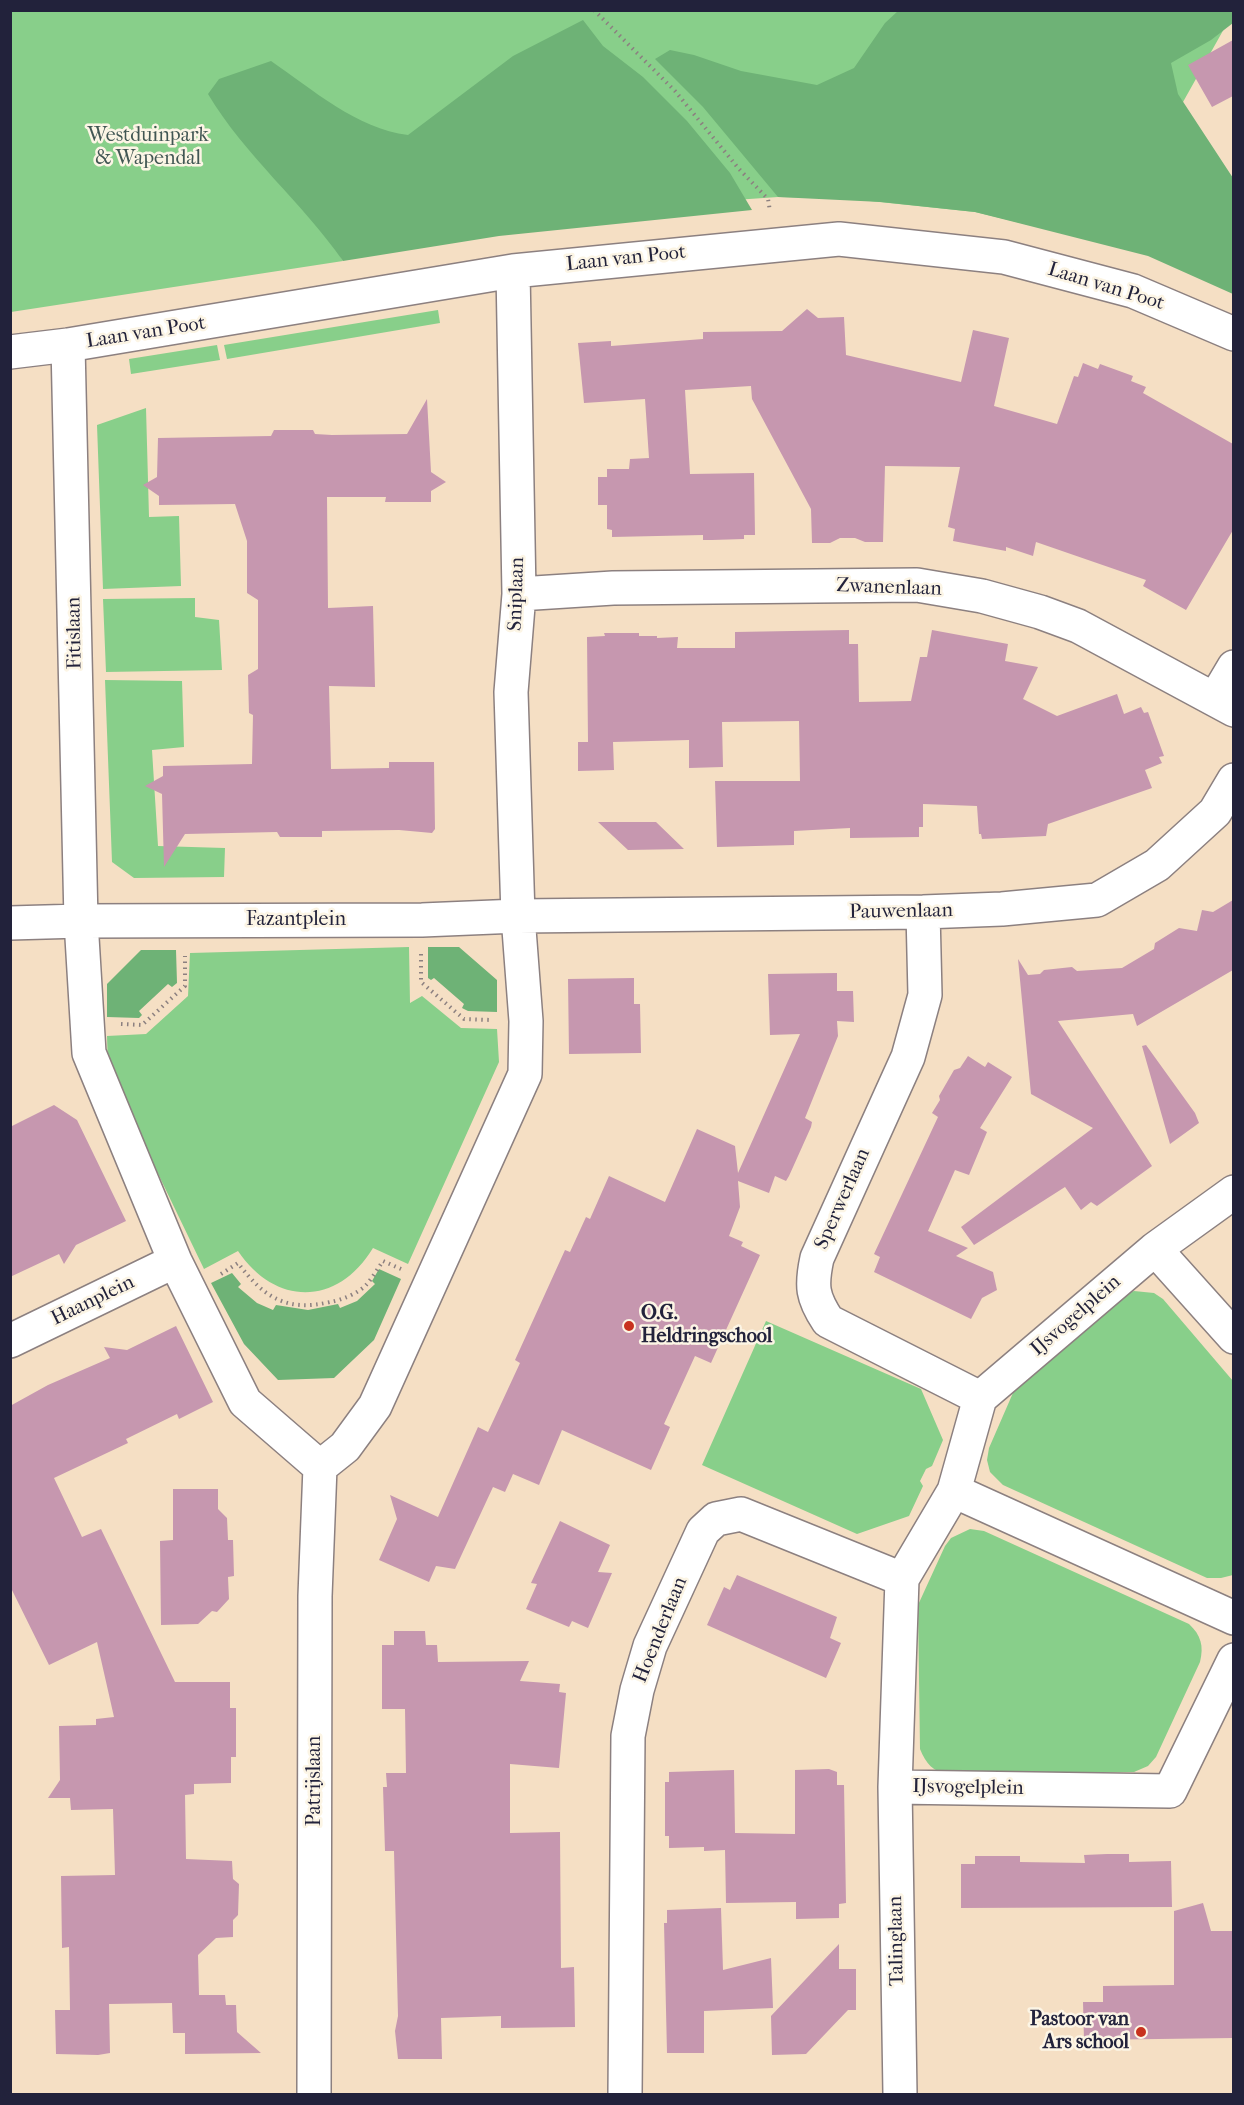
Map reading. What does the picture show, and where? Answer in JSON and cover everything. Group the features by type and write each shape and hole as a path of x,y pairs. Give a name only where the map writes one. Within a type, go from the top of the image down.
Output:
{"street":[{"name":"Laan van Poot","path":"10,352 68,345 513,271 838,239 1004,257 1133,291 1233,334"},
{"name":"Sniplaan","path":"513,271 519,594 511,692 518,915"},
{"name":"Fitislaan","path":"68,345 81,921"},
{"name":"Zwanenlaan","path":"519,594 613,588 917,585 982,596 1049,615 1120,647 1224,705"},
{"path":"1224,705 1233,667"},
{"name":"Pauwenlaan","path":"518,915 923,912 1002,909 1097,900 1157,865 1215,812 1233,780"},
{"name":"Sperwerlaan","path":"923,912 925,995 908,1057 817,1258 812,1284 818,1306 828,1322 980,1398"},
{"name":"Fazantplein","path":"81,921 422,920 518,915"},
{"path":"10,923 81,921 89,1053 175,1261 245,1402 320,1467 345,1448 375,1406 525,1074 526,1021 518,915"},
{"path":"1233,1192 1155,1249 1233,1337"},
{"name":"IJsvogelplein","path":"1155,1249 980,1398 954,1491 902,1579 895,1787 1170,1791 1233,1660"},
{"name":"Haanplein","path":"10,1341 175,1261"},
{"name":"Patrijslaan","path":"314,2094 315,1596 320,1467"},
{"path":"954,1491 1233,1618"},
{"name":"Hoenderlaan","path":"625,2094 628,1736 636,1690 650,1646 703,1531 716,1519 741,1514 902,1579"},
{"name":"Talinglaan","path":"895,1787 900,2094"}],"path":[{"path":"594,10 675,91 739,169 768,199 777,244"},
{"path":"87,1023 142,1025 185,986 185,920"},
{"path":"422,920 421,982 464,1019 526,1021"},
{"path":"191,1291 238,1263 253,1283 280,1301 307,1307 341,1300 366,1286 383,1261 432,1282"}],"green space":[{"name":"Westduinpark & Wapendal","path":"10,11 1234,11 1104,243 975,212 841,198 778,197 648,206 340,256 343,261 11,312"},
{"path":"898,11 1233,11 1233,23 1211,40 1171,63 1178,94 1233,178 1233,294 1148,256 975,212 881,202 778,197 703,107 655,59 670,50 694,55 741,71 817,85 854,68 885,23"},
{"path":"583,20 603,46 643,77 687,121 730,173 752,210 499,236 343,261 327,239 239,138 208,94 219,79 271,61 353,116 371,125 408,135 513,56"},
{"path":"438,310 440,323 227,359 224,345"},
{"path":"217,345 220,360 131,374 129,359"},
{"path":"146,408 149,517 179,516 181,586 103,589 97,425"},
{"path":"195,598 195,617 219,620 222,670 106,672 103,599"},
{"path":"105,680 182,681 184,747 152,750 158,846 225,848 224,877 134,878 112,862"},
{"path":"409,947 410,1003 422,996 461,1028 497,1029 499,1062 408,1264 373,1248 359,1267 342,1281 325,1289 307,1292 288,1290 270,1282 253,1269 238,1251 204,1269 108,1070 107,1036 146,1034 188,996 190,953"},
{"path":"428,947 459,947 497,980 497,1012 468,1011 462,1008 464,1004 434,978 431,980 428,978"},
{"path":"141,950 176,950 177,983 172,987 168,984 139,1011 142,1015 139,1018 107,1017 107,984"},
{"path":"379,1269 401,1279 374,1340 334,1378 278,1380 244,1344 211,1283 232,1273 241,1284 238,1287 257,1303 273,1310 276,1305 308,1310 338,1304 340,1308 357,1301 375,1284 372,1281"},
{"path":"1134,1291 1154,1293 1163,1299 1233,1381 1233,1575 1207,1578 1003,1485 990,1472 987,1460 989,1448 1016,1386 1123,1296"},
{"path":"766,1321 921,1389 943,1440 932,1466 926,1469 920,1481 923,1486 909,1516 857,1534 702,1465"},
{"path":"970,1529 984,1531 1189,1624 1196,1632 1202,1651 1200,1662 1156,1757 1148,1766 1134,1772 948,1775 934,1769 928,1763 920,1749 918,1605 945,1546 951,1538"}],"building":[{"path":"1233,40 1233,96 1212,107 1188,65"},
{"path":"807,309 818,318 844,317 846,355 961,382 973,330 1009,338 994,406 1057,424 1074,376 1078,377 1083,363 1098,369 1100,364 1133,376 1131,381 1146,387 1143,393 1233,444 1233,530 1186,610 1143,586 1146,580 1036,542 1033,556 1006,547 1006,551 953,541 955,529 948,527 960,467 885,466 883,542 840,538 830,543 812,543 811,509 752,399 751,386 685,390 690,474 754,473 755,535 744,535 744,539 712,540 703,540 703,535 612,537 612,530 607,529 607,505 598,505 598,477 607,477 607,469 629,469 630,459 649,458 645,399 584,403 578,343 611,341 611,346 703,339 703,332 782,331"},
{"path":"427,399 431,472 446,482 431,491 431,502 385,502 386,497 327,497 328,608 373,606 375,687 329,686 331,769 389,768 389,762 434,762 435,829 432,833 399,830 322,831 322,837 280,837 277,832 185,834 164,867 162,794 145,786 163,776 163,766 252,764 253,715 249,713 248,675 258,669 258,600 247,593 247,541 235,504 159,505 159,496 143,485 157,477 158,438 271,436 274,430 313,430 315,434 332,435 407,434"},
{"path":"849,630 849,644 858,644 859,702 911,701 920,657 927,657 932,630 1008,644 1005,661 1038,667 1023,699 1057,716 1117,694 1124,714 1141,707 1144,713 1148,712 1164,756 1159,757 1162,763 1145,770 1152,788 1048,824 1046,836 982,839 979,834 977,806 923,804 923,827 919,827 919,837 850,838 850,828 794,831 794,845 717,847 715,781 800,781 799,721 722,722 723,767 689,768 689,740 613,742 614,770 578,771 578,742 588,742 587,637 605,636 604,633 639,633 639,636 657,636 657,638 678,637 677,648 735,648 735,632"},
{"path":"598,822 656,822 684,849 628,850"},
{"path":"1233,900 1233,970 1137,1026 1133,1014 1058,1021 1152,1166 1097,1206 1091,1202 1081,1210 1065,1187 974,1245 961,1227 1093,1128 1031,1094 1018,959 1028,975 1040,974 1044,970 1072,967 1077,971 1122,968 1154,949 1155,943 1179,928 1197,931 1202,910 1213,912"},
{"path":"837,973 837,991 853,991 854,1022 837,1021 838,1036 805,1118 812,1122 811,1127 786,1181 775,1176 769,1193 738,1181 740,1207 729,1236 743,1242 741,1246 760,1255 711,1363 695,1356 664,1424 670,1427 651,1470 562,1430 539,1485 513,1474 505,1492 493,1487 455,1569 436,1566 429,1582 379,1560 397,1519 390,1495 438,1517 478,1427 488,1432 520,1363 515,1360 565,1250 570,1252 586,1217 590,1219 609,1176 665,1202 697,1129 735,1146 738,1173 800,1034 770,1035 768,974"},
{"path":"634,978 634,1004 640,1004 641,1053 569,1054 568,979"},
{"path":"1146,1045 1195,1113 1199,1123 1170,1144 1142,1046"},
{"path":"968,1056 985,1067 988,1062 1012,1077 980,1128 987,1132 969,1175 955,1170 928,1231 968,1248 956,1256 993,1272 997,1290 982,1298 971,1319 874,1272 880,1257 874,1254 938,1117 932,1113 940,1100 939,1096 954,1070 960,1068"},
{"path":"54,1105 77,1120 126,1221 76,1245 64,1264 59,1254 10,1277 10,1127"},
{"path":"176,1326 213,1402 179,1419 177,1414 126,1439 128,1443 54,1478 82,1537 101,1529 175,1682 230,1682 230,1708 236,1708 236,1757 231,1757 231,1783 194,1784 194,1794 185,1795 186,1859 232,1861 233,1879 239,1884 238,1915 233,1920 233,1937 216,1938 198,1955 199,1995 225,1995 226,2005 236,2005 237,2032 261,2053 185,2054 185,2033 173,2033 172,2003 109,2004 110,2053 56,2054 55,2010 70,2010 69,1947 62,1948 61,1876 115,1875 113,1809 71,1810 70,1798 48,1798 60,1780 59,1726 96,1725 96,1719 114,1717 97,1642 49,1665 10,1586 10,1406 48,1385 110,1358 104,1347 127,1350"},
{"path":"173,1489 218,1489 218,1509 227,1518 228,1540 233,1540 234,1576 228,1577 229,1599 217,1612 212,1611 198,1624 161,1625 160,1541 173,1540"},
{"path":"560,1521 610,1545 598,1572 612,1573 588,1628 572,1621 569,1627 526,1609 537,1584 531,1583"},
{"path":"737,1575 837,1617 830,1638 841,1643 826,1678 707,1625 724,1587 730,1590"},
{"path":"394,1631 425,1631 426,1645 437,1645 438,1662 529,1661 520,1681 560,1684 559,1692 566,1693 559,1768 510,1764 510,1833 560,1832 561,1968 574,1967 575,2027 501,2028 501,2016 441,2018 442,2059 398,2059 395,2031 398,2016 394,1851 385,1851 383,1787 387,1787 386,1773 406,1773 405,1709 382,1709 382,1645 394,1645"},
{"path":"829,1769 837,1772 837,1785 844,1785 846,1903 839,1904 839,1918 796,1919 796,1902 726,1903 725,1850 704,1851 704,1847 669,1848 669,1836 665,1836 665,1782 669,1782 669,1772 734,1770 735,1833 795,1834 795,1770"},
{"path":"1129,1854 1129,1862 1171,1861 1172,1907 961,1908 961,1864 975,1864 975,1856 1020,1856 1020,1862 1085,1863 1084,1855"},
{"path":"1203,1903 1211,1931 1233,1931 1233,2038 1084,2040 1083,2002 1103,2002 1103,1986 1174,1985 1174,1911"},
{"path":"721,1908 723,1970 771,1958 773,2008 704,2011 704,2053 667,2053 664,1923 667,1923 667,1910"},
{"path":"839,1944 839,1969 856,1969 856,2010 848,2010 806,2054 772,2055 771,2016"}],"place":[{"name":"O.G. Heldringschool","path":"629,1326"},
{"name":"Pastoor van Ars school","path":"1141,2032"}]}
